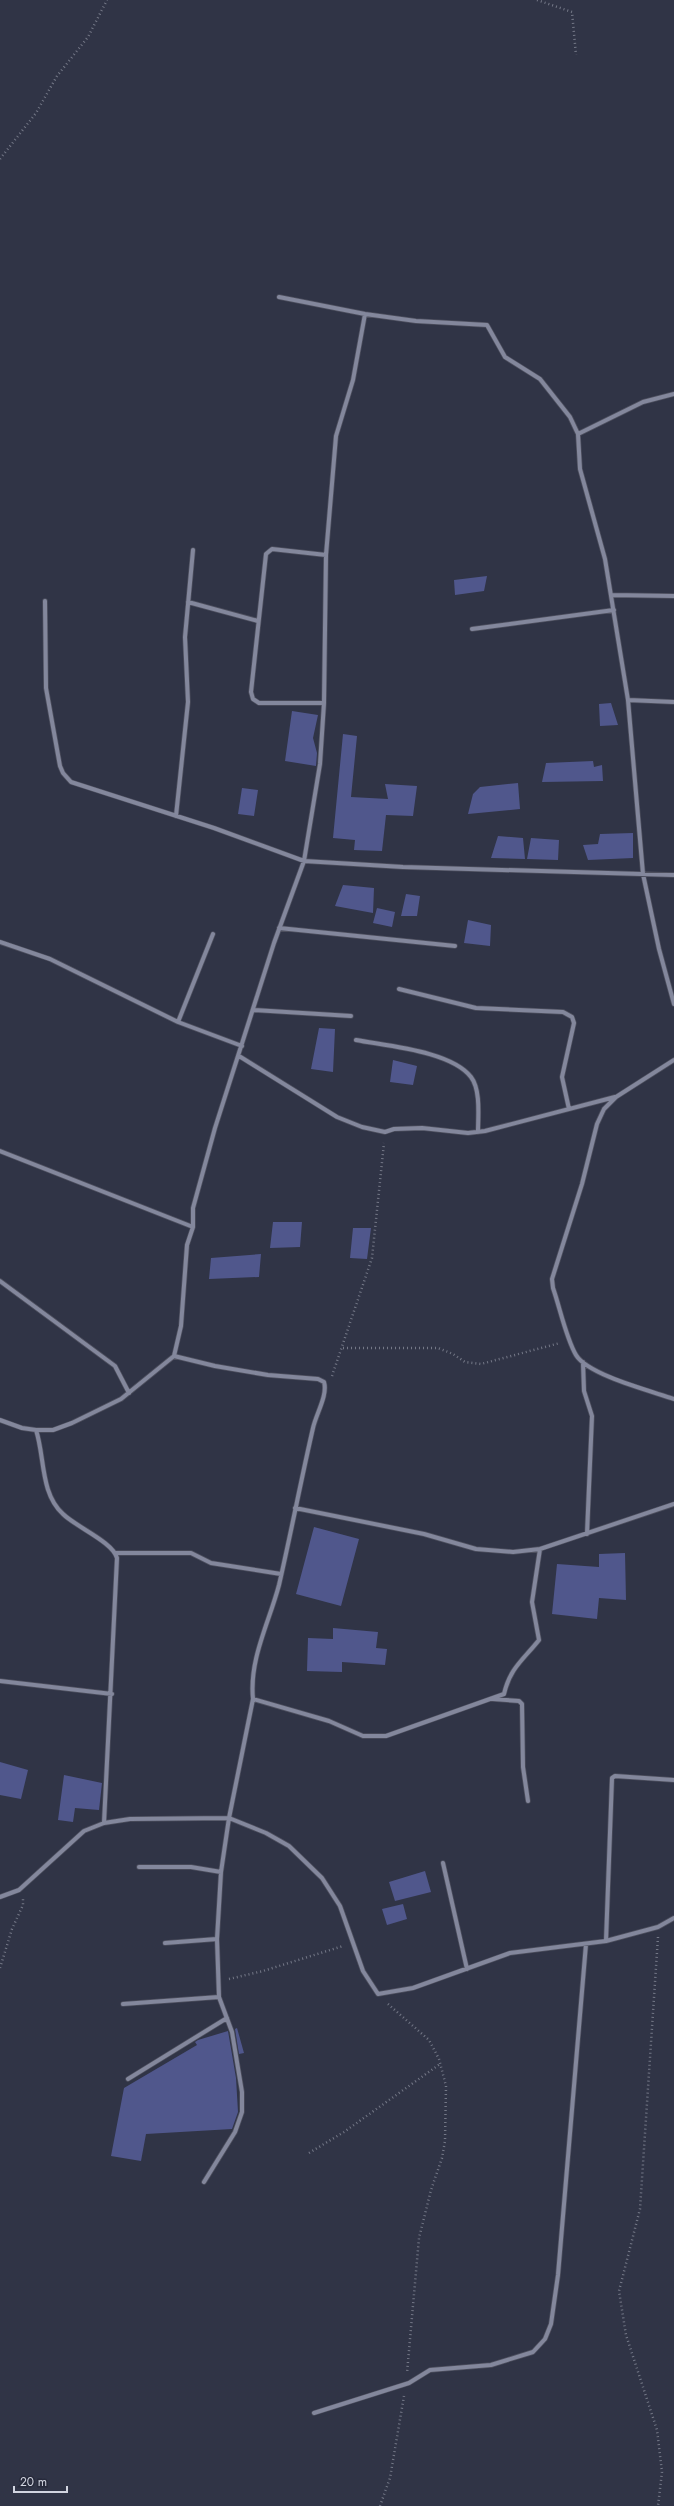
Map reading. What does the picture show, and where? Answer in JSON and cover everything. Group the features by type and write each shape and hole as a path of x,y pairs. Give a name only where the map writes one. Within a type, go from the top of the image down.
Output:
{"street":[{"path":"279,297 365,314 416,321 487,325 505,357 540,379 570,417 578,434 580,469 605,560 614,610 628,700 642,874 659,949 674,1004"},
{"path":"0,1420 22,1428 36,1430 53,1430 72,1424 129,1393 174,1356 183,1306 187,1245 193,1227 193,1208 215,1128 279,928 304,860 320,764 324,703 326,555 336,436 353,380 365,314"},
{"path":"578,434 642,402 674,394"},
{"path":"324,703 259,703 253,699 250,692 266,554 272,549 326,555"},
{"path":"176,816 188,702 184,637 193,550"},
{"path":"611,595 674,596"},
{"path":"45,601 46,688 63,774 71,782 304,860 403,867 674,875"},
{"path":"188,602 258,621"},
{"path":"472,629 614,610"},
{"path":"628,700 674,702"},
{"path":"279,928 455,946"},
{"path":"178,1022 213,934"},
{"path":"0,942 50,959 178,1022 242,1046"},
{"path":"399,989 476,1008 563,1012 572,1017 574,1023 562,1077 569,1109"},
{"path":"253,1010 351,1016"},
{"path":"356,1040 432,1055 458,1067 472,1078 476,1092 478,1132"},
{"path":"239,1056 337,1117 385,1132 394,1129 422,1128 478,1132 616,1097"},
{"path":"674,1060 616,1097 604,1109 597,1124 582,1184 553,1272 553,1288 576,1355 583,1362 614,1378 674,1399"},
{"path":"0,1150 193,1227"},
{"path":"0,1281 115,1366 129,1393"},
{"path":"174,1356 215,1366 268,1375 318,1379 324,1382 325,1386 316,1415 281,1574 256,1656 252,1689 253,1699 229,1818 221,1872 217,1939 218,1982 219,1997 234,2040 242,2092 242,2112 235,2132 204,2182"},
{"path":"583,1362 584,1391 592,1416 586,1534"},
{"path":"36,1430 46,1484 56,1507 75,1525 113,1548 116,1553 112,1694 104,1823"},
{"path":"295,1508 424,1534 476,1549 513,1552 540,1549 674,1504"},
{"path":"253,1699 329,1722 363,1736 386,1736 504,1694 507,1680 518,1661 539,1640 532,1602 540,1549"},
{"path":"116,1553 191,1553 211,1562 281,1574"},
{"path":"0,1681 112,1694"},
{"path":"492,1699 519,1701 522,1704 523,1767 528,1801"},
{"path":"606,1941 612,1778 615,1776 674,1780"},
{"path":"0,1897 22,1888 84,1831 104,1823 130,1819 229,1818 266,1833 289,1846 322,1878 340,1906 363,1971 378,1994 412,1988 510,1953 606,1941 658,1927 674,1918"},
{"path":"443,1863 468,1969"},
{"path":"139,1867 191,1868 221,1872"},
{"path":"165,1943 217,1939"},
{"path":"314,2413 405,2384 430,2370 461,2368 509,2361 533,2352 545,2339 551,2324 558,2275 586,1944"},
{"path":"123,2004 219,1997"},
{"path":"128,2079 227,2018"}],"path":[{"path":"0,160 36,113 57,76 88,37 107,0"},
{"path":"537,0 572,12 576,55"},
{"path":"325,1386 334,1373 372,1258 385,1132"},
{"path":"343,1348 438,1348 454,1354 466,1362 481,1364 571,1340"},
{"path":"0,1968 12,1930 23,1905 22,1888"},
{"path":"658,1927 640,2209 619,2291 626,2335 657,2430 662,2472 658,2506"},
{"path":"218,1982 263,1971 353,1942"},
{"path":"378,1994 429,2040 440,2064 446,2086 445,2141 442,2158 431,2190 419,2238 405,2384 390,2478 380,2506"},
{"path":"309,2153 344,2132 440,2064"}],"building":[{"path":"487,576 484,591 455,595 454,580"},
{"path":"611,703 618,725 600,726 599,704"},
{"path":"292,711 318,715 313,738 317,753 316,766 285,761"},
{"path":"343,734 357,736 351,797 388,799 385,784 417,786 413,816 386,815 382,851 354,850 355,840 333,838"},
{"path":"593,761 594,767 602,765 603,781 542,782 546,763"},
{"path":"518,783 520,809 468,814 473,794 480,787"},
{"path":"242,788 258,790 254,816 238,814"},
{"path":"633,833 633,858 588,860 583,845 598,844 600,834"},
{"path":"498,836 523,838 525,859 491,858"},
{"path":"531,838 559,840 558,860 527,859"},
{"path":"343,885 374,888 373,913 335,906"},
{"path":"406,894 420,896 417,916 401,916"},
{"path":"377,908 395,912 392,927 373,923"},
{"path":"468,920 491,925 490,946 464,943"},
{"path":"319,1028 335,1029 333,1072 311,1069"},
{"path":"393,1060 417,1066 413,1085 390,1082"},
{"path":"273,1222 302,1222 300,1247 270,1248"},
{"path":"353,1228 371,1228 367,1259 350,1258"},
{"path":"261,1254 259,1277 209,1279 211,1258"},
{"path":"314,1527 359,1539 341,1606 296,1594"},
{"path":"625,1553 626,1600 599,1598 597,1619 552,1614 557,1564 599,1567 599,1554"},
{"path":"333,1628 378,1632 376,1648 387,1649 385,1665 342,1662 342,1672 307,1671 308,1638 333,1639"},
{"path":"0,1762 28,1770 21,1799 0,1795"},
{"path":"64,1775 102,1783 99,1810 75,1808 73,1822 58,1820"},
{"path":"425,1871 431,1892 395,1901 389,1882"},
{"path":"403,1904 407,1919 387,1925 382,1909"},
{"path":"237,2028 244,2053 239,2054 235,2029"},
{"path":"228,2031 236,2078 238,2112 232,2129 146,2134 141,2161 111,2156 124,2088 197,2045 195,2042 198,2040"}]}
